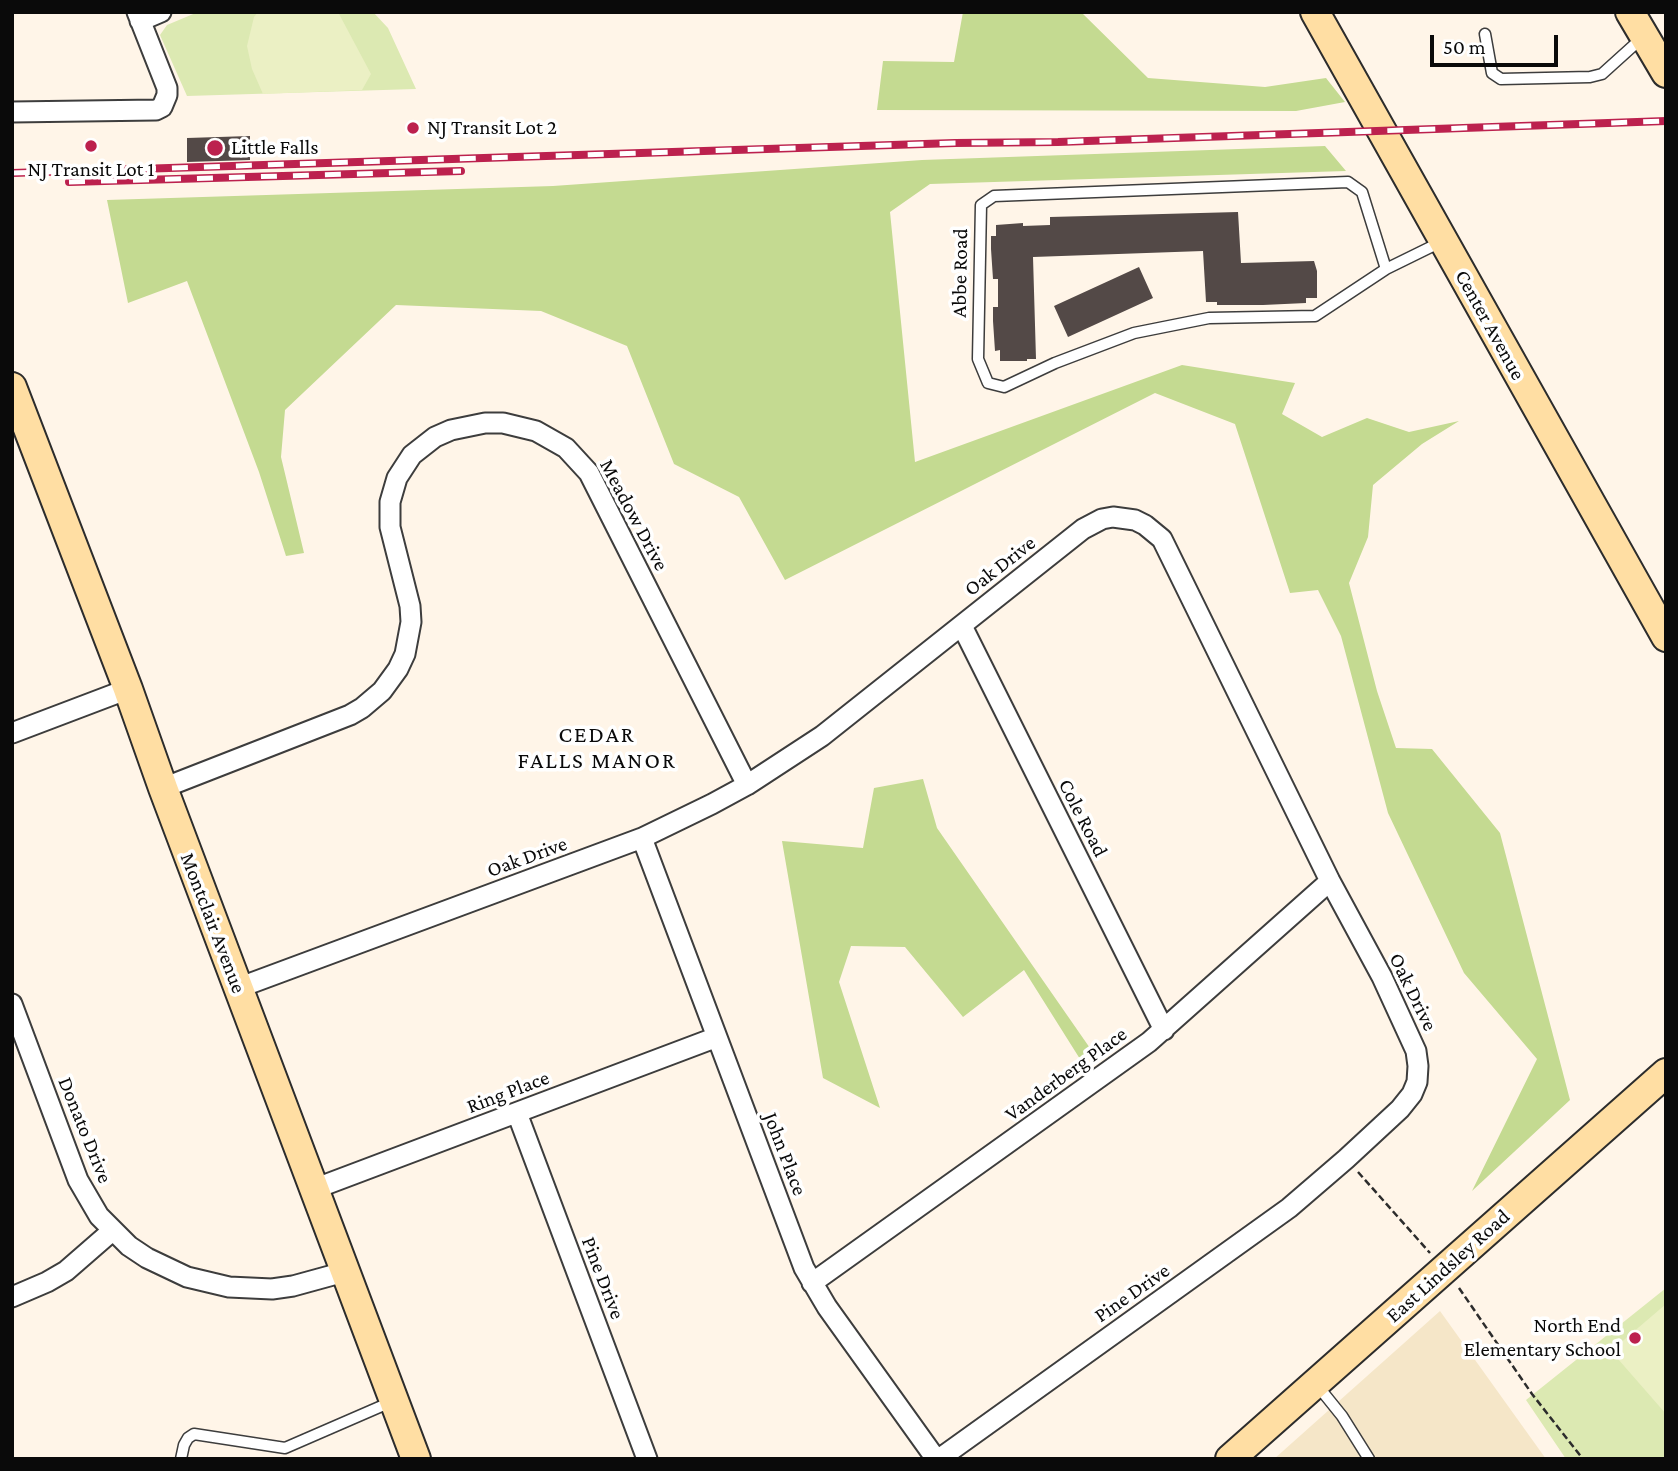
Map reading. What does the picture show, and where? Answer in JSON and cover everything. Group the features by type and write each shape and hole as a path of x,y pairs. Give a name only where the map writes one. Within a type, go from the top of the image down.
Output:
{"street":[{"path":"12,112 156,110 165,102 167,88 138,17 161,12"},
{"name":"Center Avenue","path":"1315,12 1666,637"},
{"path":"1630,12 1666,73"},
{"name":"Montclair Avenue","path":"12,387 416,1459"},
{"name":"Meadow Drive","path":"163,788 350,715 382,691 401,661 411,622 410,606 390,527 390,502 397,478 412,455 435,437 459,427 485,423 503,423 536,431 566,448 589,473 747,785"},
{"name":"Oak Drive","path":"237,988 642,838 747,785 822,736 1092,523 1113,517 1135,520 1162,539 1414,1044 1418,1066 1415,1088 1405,1104 1346,1159"},
{"name":"Cole Road","path":"962,626 1164,1030"},
{"path":"12,733 128,689"},
{"name":"John Place","path":"642,838 812,1283 937,1459"},
{"name":"Vanderberg Place","path":"812,1283 1164,1030 1331,881"},
{"name":"Donato Drive","path":"12,1004 18,1040 78,1180 87,1198 112,1231 129,1246 187,1277 229,1287 261,1289 293,1286 344,1272"},
{"name":"Ring Place","path":"314,1189 717,1038"},
{"name":"East Lindsley Road","path":"1230,1459 1666,1073"},
{"name":"Pine Drive","path":"517,1113 647,1459"},
{"name":"Pine Drive","path":"937,1459 1260,1230 1346,1159"},
{"path":"12,1297 47,1282 112,1231"}],"lane":[{"path":"1485,34 1492,73 1501,79 1590,77 1602,74 1644,36"},
{"name":"Abbe Road","path":"1386,269 1362,192 1348,182 994,196 981,205 978,359 988,383 1004,387 1055,363 1134,333 1209,318 1315,316 1386,269 1443,241"},
{"path":"1315,1383 1342,1416 1369,1459"},
{"path":"181,1459 184,1445 194,1434 285,1448 394,1400"}],"path":[{"path":"1346,1159 1444,1269 1532,1394 1583,1459"}],"shaded area":[{"path":"1440,1311 1546,1459 1274,1459"}],"green space":[{"path":"198,12 373,12 388,28 416,89 187,96 160,35 167,25"},
{"path":"258,12 338,12 371,74 362,90 263,94 252,69 247,46 254,17"},
{"path":"963,12 1081,12 1148,78 1265,87 1326,78 1345,102 1296,111 877,110 883,61 954,62"},
{"path":"1325,146 1346,171 930,184 890,212 915,462 1182,365 1295,383 1282,414 1322,437 1367,418 1409,432 1459,421 1422,444 1373,485 1368,537 1349,583 1377,691 1396,748 1432,749 1500,833 1570,1100 1472,1191 1537,1059 1464,973 1388,813 1341,636 1318,590 1290,593 1235,424 1155,393 785,580 739,497 674,464 627,346 541,311 396,305 285,410 281,457 304,553 286,556 259,472 187,281 128,303 107,200 553,186 922,160"},
{"path":"923,779 937,828 1092,1051 1080,1059 1024,970 963,1017 905,947 851,946 839,982 880,1108 823,1078 782,841 863,848 874,788"},
{"name":"North End Elementary School","path":"1666,1288 1666,1459 1566,1459 1526,1400"},
{"path":"1666,1304 1666,1414 1611,1351"}],"building":[{"path":"250,136 250,160 187,162 187,138"},
{"path":"1238,212 1241,263 1314,261 1317,271 1317,298 1306,298 1306,303 1263,305 1217,305 1217,302 1206,302 1203,251 1033,257 1036,359 1000,361 1000,350 995,351 993,321 993,307 998,307 998,279 993,279 991,236 996,236 996,225 1050,225 1050,217"},
{"path":"1139,267 1153,298 1068,337 1054,306"}],"railway":[{"path":"12,173 1666,121"},
{"path":"69,182 461,171"}],"place":[{"name":"NJ Transit Lot 2","path":"413,128"},
{"name":"NJ Transit Lot 1","path":"91,146"},
{"name":"Little Falls","path":"215,148"},
{"name":"North End Elementary School","path":"1635,1338"}],"district":[{"name":"CEDAR FALLS MANOR","path":"597,748"}]}
